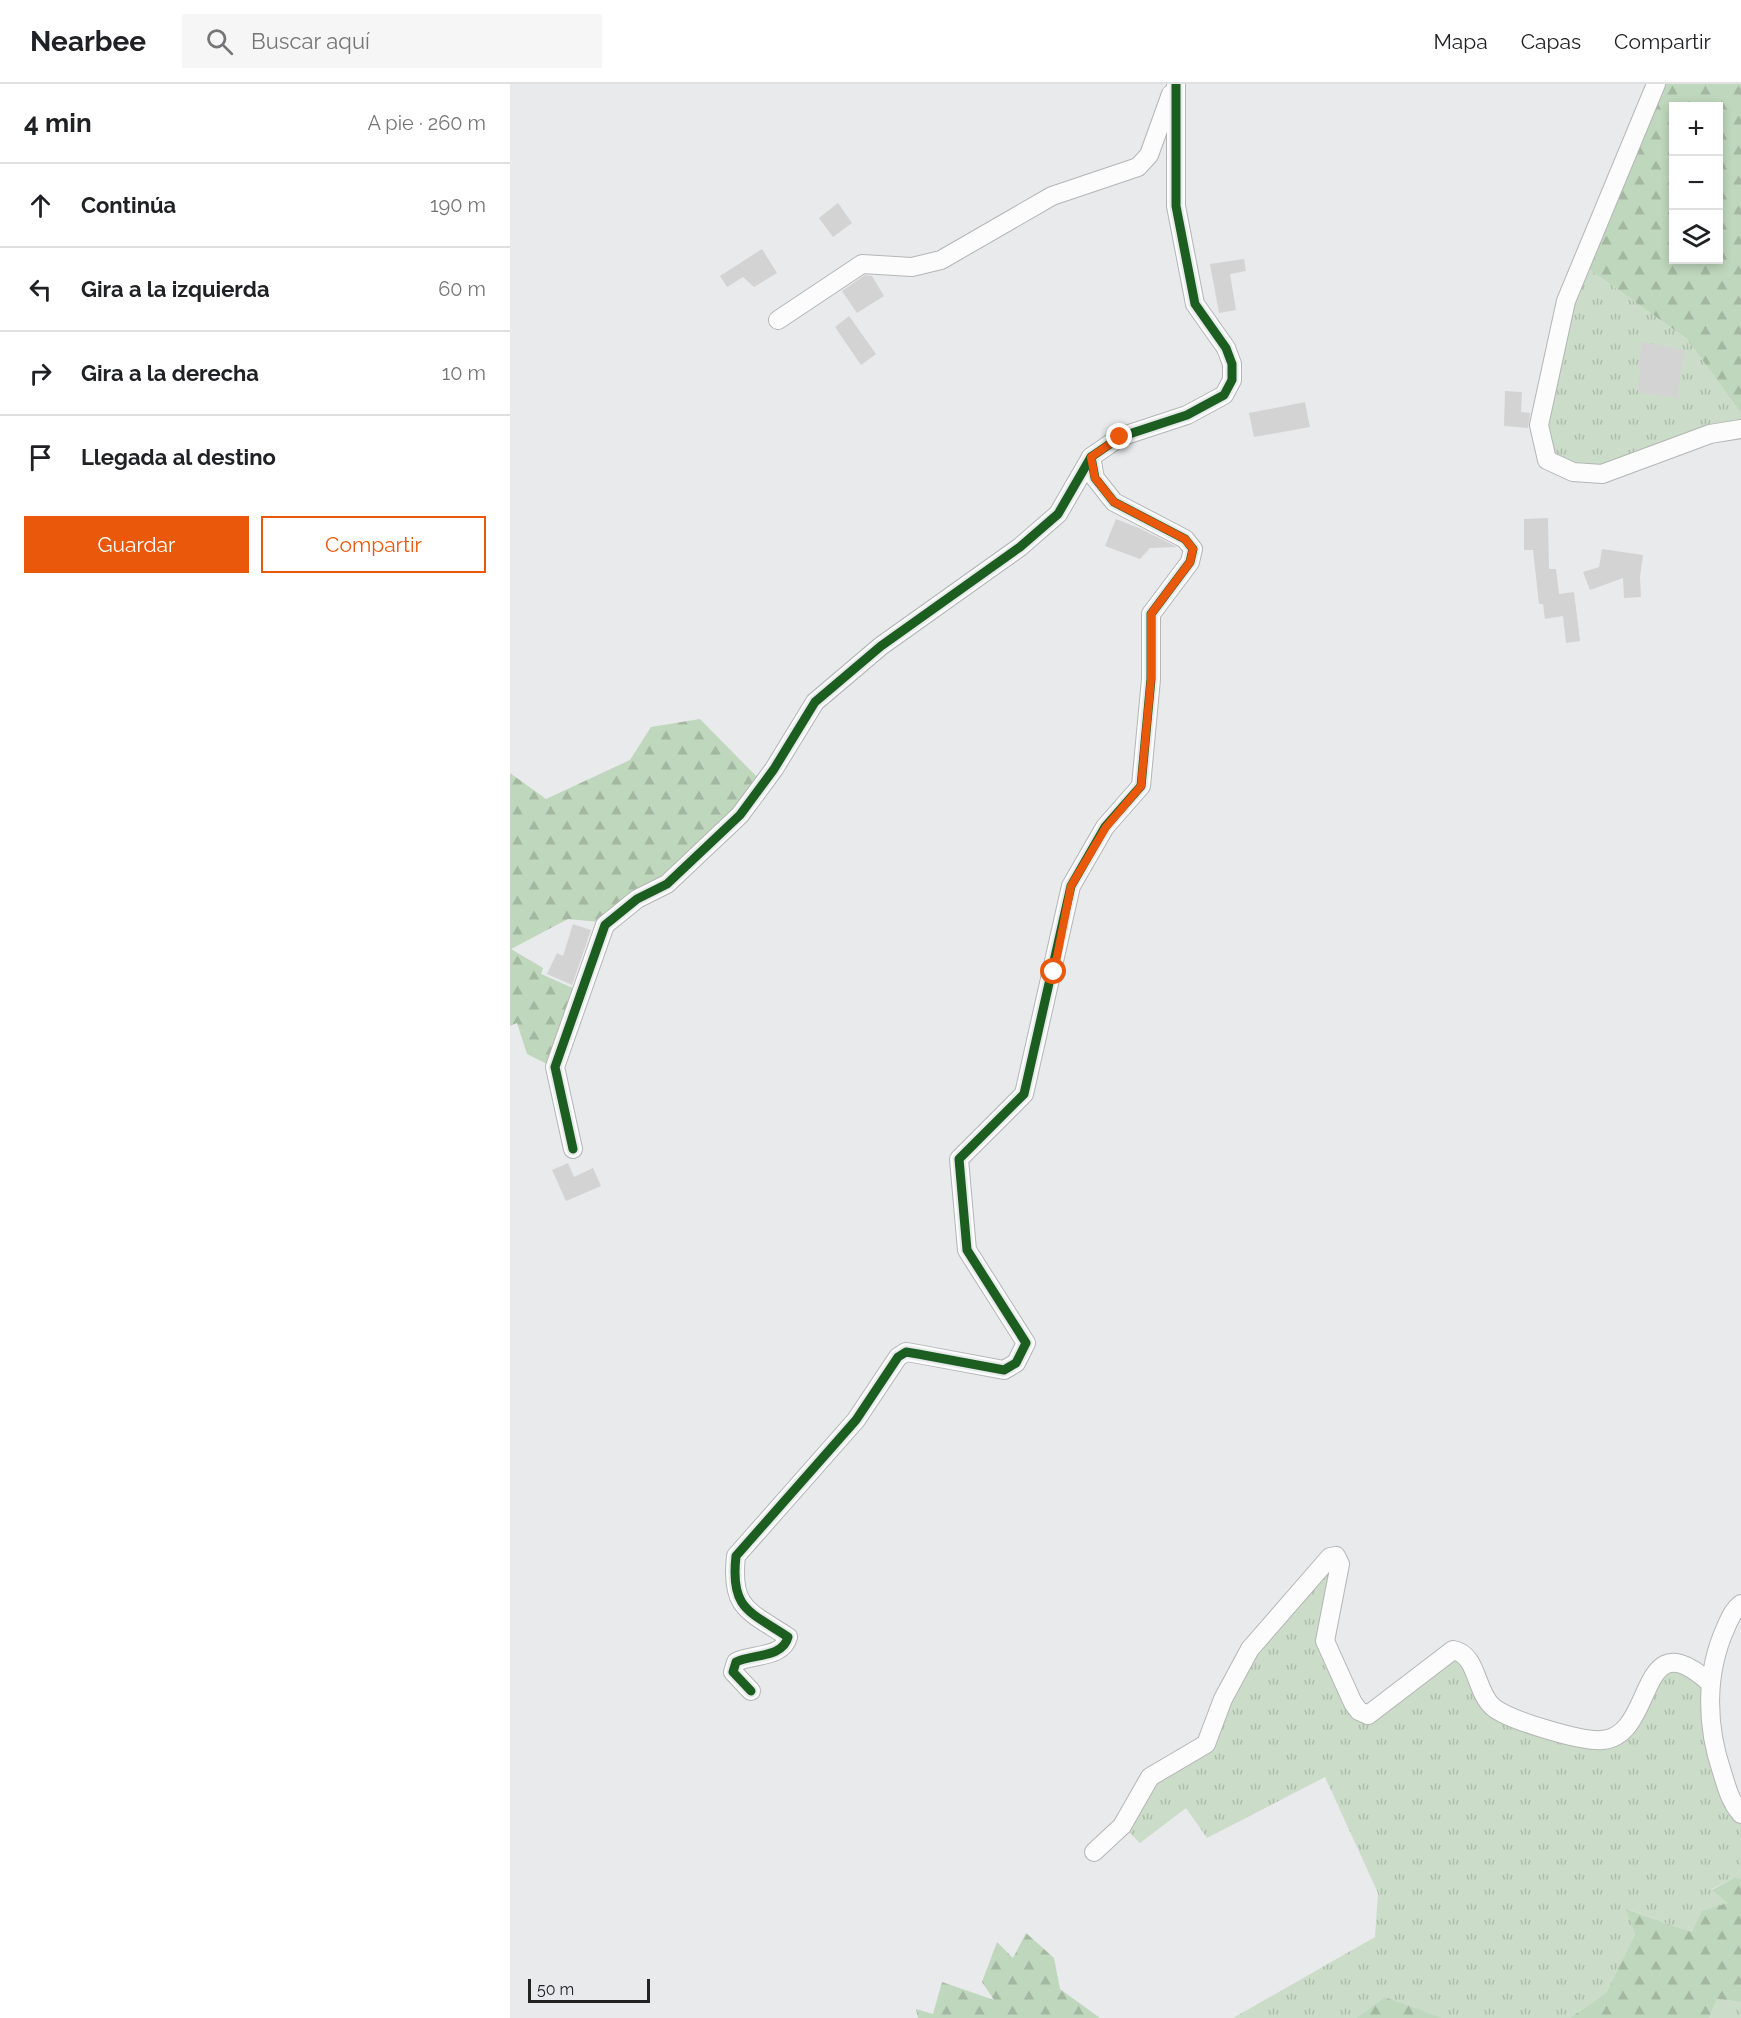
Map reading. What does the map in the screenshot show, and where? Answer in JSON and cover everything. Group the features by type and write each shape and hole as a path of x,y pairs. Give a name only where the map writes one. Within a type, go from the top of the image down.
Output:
{"street":[{"path":"778,320 862,264 912,267 941,260 1052,196 1138,167 1149,155 1175,84"},
{"path":"573,1149 555,1067 604,925 636,899 667,884 740,815 774,769 815,702 881,646 1020,547 1058,514 1091,457 1120,437 1188,415 1224,395 1232,380 1232,364 1226,348 1194,304 1184,260 1176,206 1175,84"},
{"path":"1656,84 1566,302 1539,425 1547,460 1573,472 1602,474 1710,434 1741,429"},
{"path":"751,1691 733,1671 736,1662 779,1650 786,1645 788,1637 743,1606 733,1581 736,1556 856,1420 898,1357 906,1352 1004,1370 1016,1363 1026,1343 967,1250 959,1159 1024,1094 1071,886 1106,827 1141,786 1151,679 1151,614 1190,562 1193,549 1185,539 1114,502 1095,478 1091,457"},
{"path":"1094,1852 1122,1826 1150,1777 1206,1744 1223,1699 1250,1649 1330,1557 1335,1556 1340,1564 1325,1641 1353,1703 1359,1711 1368,1715 1453,1650 1462,1652 1468,1658 1484,1697 1494,1709 1543,1729 1593,1741 1609,1740 1621,1735 1630,1726 1650,1680 1660,1668 1674,1662 1688,1665 1710,1683"},
{"path":"1741,1604 1734,1609 1718,1644 1710,1683 1712,1741 1731,1803 1741,1814"}],"green space":[{"path":"1664,84 1741,84 1741,413 1687,339 1586,267"},
{"path":"1586,267 1687,339 1741,413 1741,424 1602,468 1576,467 1552,455 1545,425 1572,303"},
{"path":"700,719 759,779 736,811 664,879 600,922 568,919 511,949 543,968 541,974 575,989 549,1065 527,1054 517,1023 510,1026 510,773 546,799 630,760 651,727"},
{"path":"1333,1563 1320,1630 1356,1716 1454,1657 1459,1657 1478,1700 1610,1746 1656,1683 1674,1669 1704,1685 1741,1822 1741,1879 1735,1877 1712,1889 1729,1903 1692,1932 1627,1909 1635,1934 1606,1993 1570,2018 1443,2018 1385,1997 1356,2018 1233,2018 1375,1937 1378,1893 1325,1777 1207,1838 1186,1808 1140,1843 1127,1830 1154,1781 1203,1754 1255,1653"},
{"path":"1735,1877 1741,1879 1741,2002 1717,1999 1709,2018 1570,2018 1606,1993 1635,1934 1626,1909 1692,1932 1702,1911 1728,1903 1712,1890"},
{"path":"1026,1933 1054,1958 1060,1989 1100,2018 918,2018 916,2009 933,2014 942,1982 994,2000 982,1982 997,1942 1013,1958"},
{"path":"1385,1997 1443,2018 1356,2018"},
{"path":"1717,1999 1741,2002 1741,2018 1709,2018"}],"building":[{"path":"838,203 852,223 833,237 819,218"},
{"path":"762,249 777,273 754,287 743,277 727,287 720,276"},
{"path":"1244,259 1246,271 1230,274 1236,310 1219,313 1210,264"},
{"path":"865,275 872,276 884,296 857,313 842,291"},
{"path":"849,316 876,354 861,365 835,327"},
{"path":"1642,342 1684,350 1677,398 1638,392 1641,366 1638,365"},
{"path":"1505,391 1522,392 1521,412 1530,413 1528,428 1504,426"},
{"path":"1305,402 1310,427 1254,437 1249,413"},
{"path":"1548,518 1549,569 1556,569 1559,594 1574,592 1580,641 1566,643 1563,616 1545,619 1543,604 1539,604 1533,550 1524,550 1524,519"},
{"path":"1116,519 1177,547 1150,548 1140,559 1105,546"},
{"path":"1602,549 1643,555 1640,577 1641,597 1624,598 1623,578 1590,590 1583,572 1599,567"},
{"path":"573,924 591,930 572,985 547,974 557,953 563,956"},
{"path":"568,1163 574,1177 593,1168 601,1186 566,1201 552,1170"}],"cycle path":[{"path":"573,1149 555,1067 605,925 637,899 667,884 740,815 774,769 815,702 881,646 1020,547 1058,514 1091,457 1120,437 1187,415 1224,395 1232,380 1232,364 1226,348 1195,304 1176,206 1176,84"},
{"path":"751,1691 733,1672 736,1662 774,1652 785,1644 788,1637 745,1607 736,1587 736,1556 856,1420 898,1357 906,1352 1004,1370 1016,1363 1026,1343 967,1250 959,1159 1024,1094 1071,886 1105,827 1141,786 1151,679 1151,614 1190,562 1193,549 1185,539 1114,502 1095,478 1091,457"}],"route":[{"path":"1054,972 1071,886 1106,827 1141,786 1151,679 1151,614 1190,562 1193,549 1185,539 1114,502 1095,478 1091,457 1120,437"}]}
